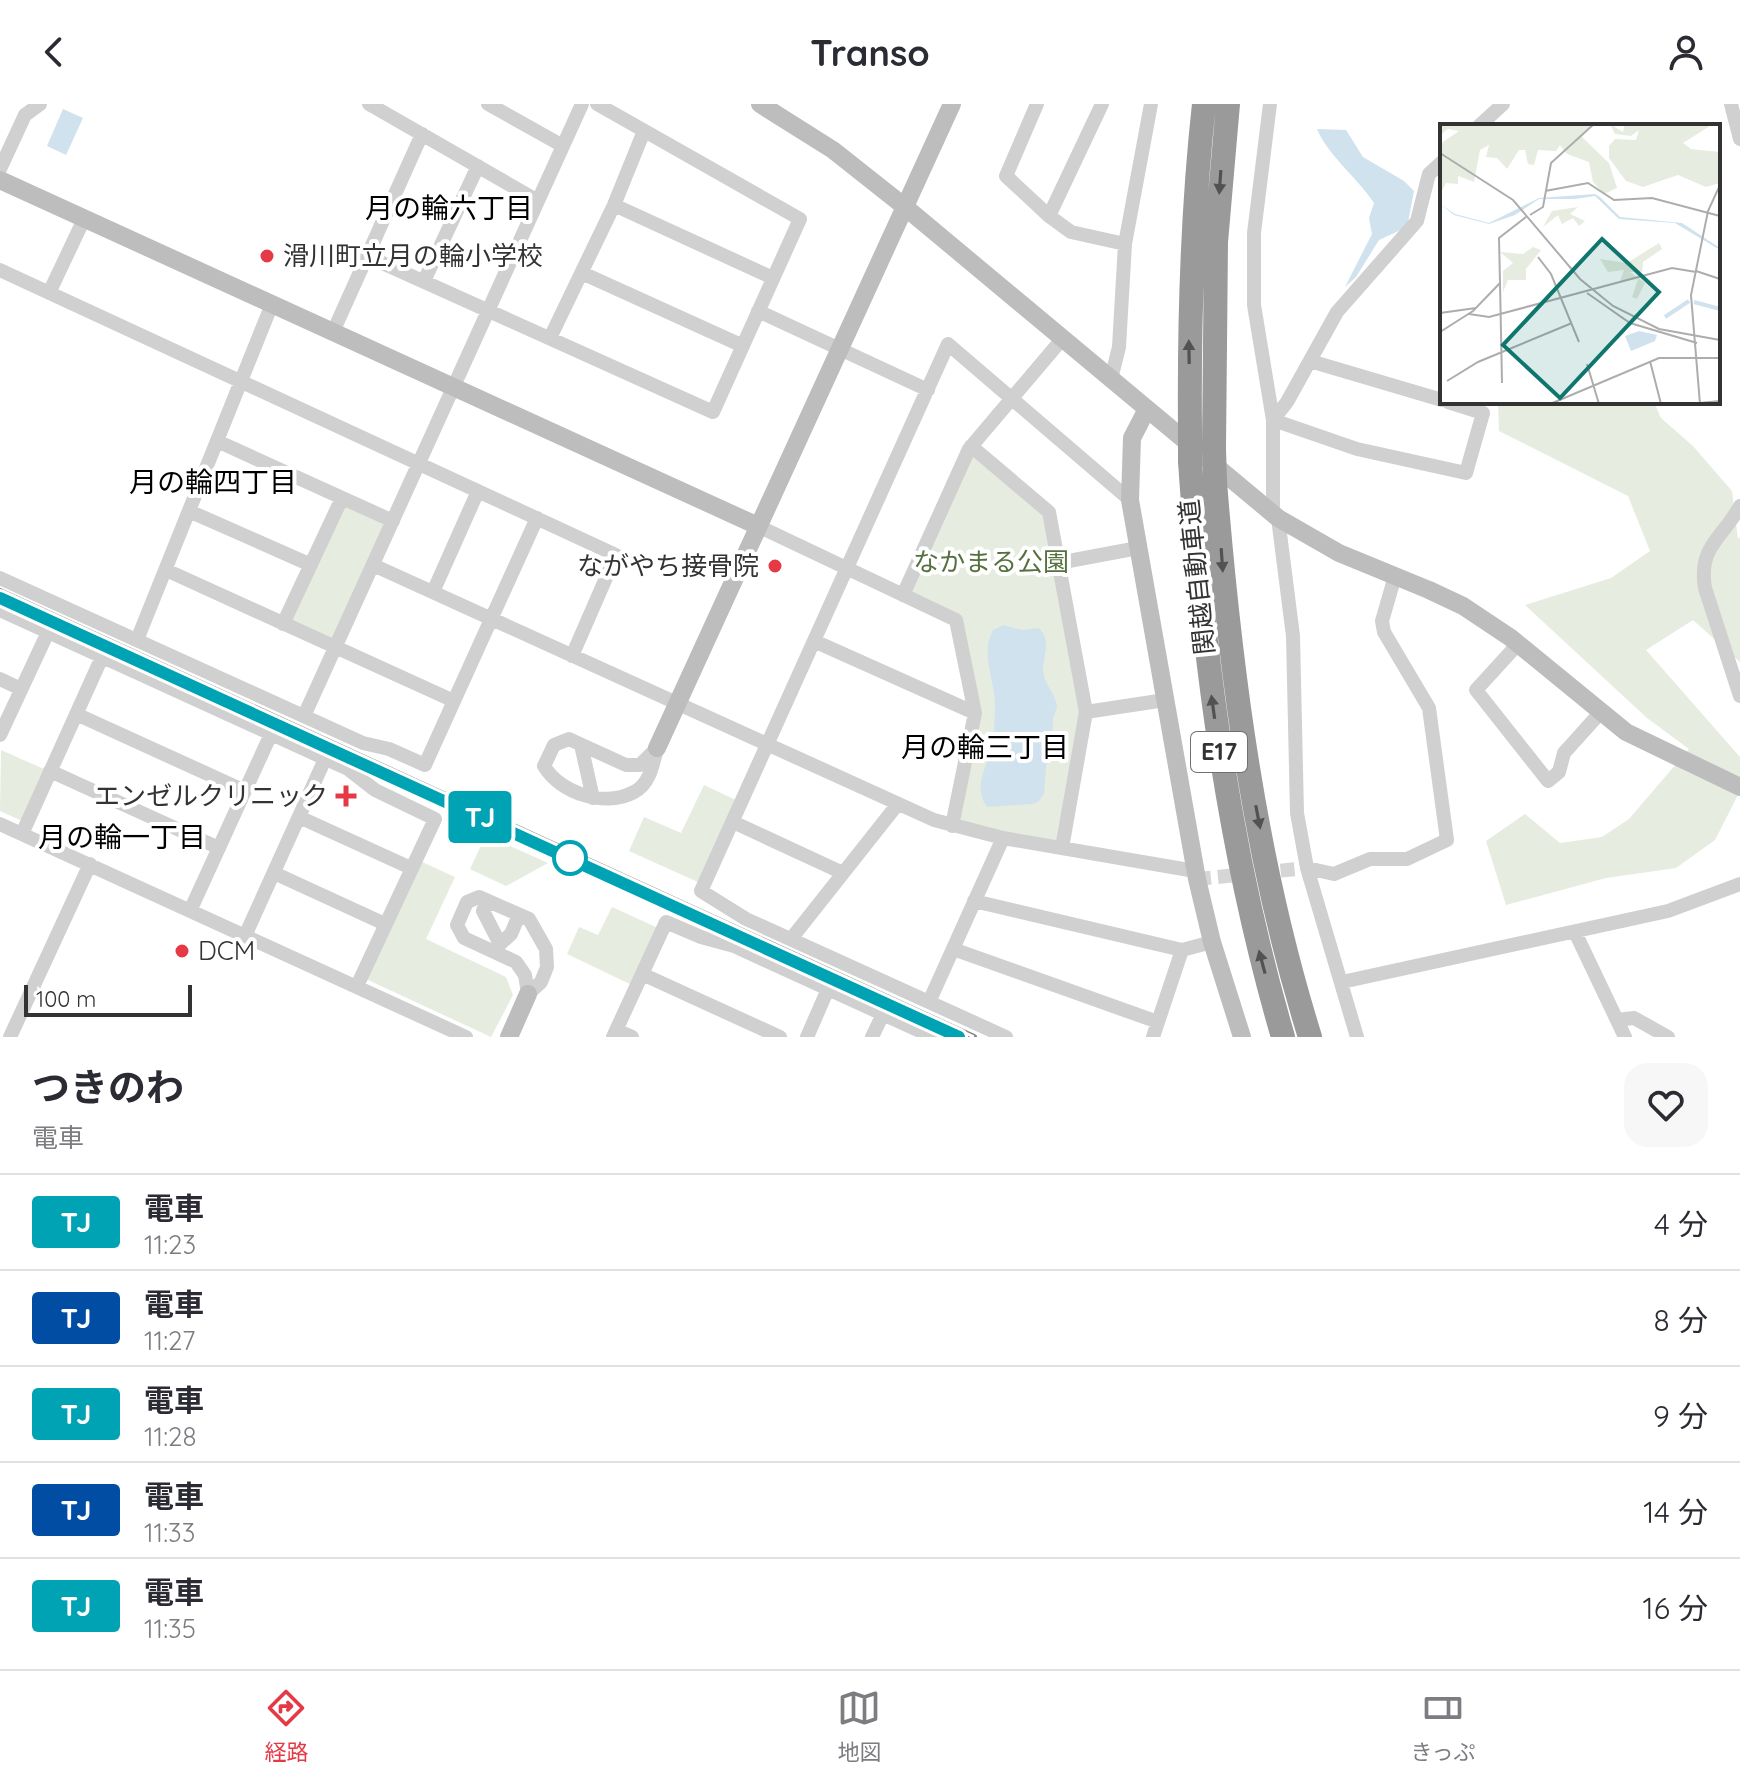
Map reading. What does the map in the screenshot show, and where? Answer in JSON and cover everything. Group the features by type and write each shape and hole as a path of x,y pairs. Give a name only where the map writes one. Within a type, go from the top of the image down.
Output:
{"highway":[{"name":"関越自動車道","path":"1204,104 1192,242 1189,329 1190,461 1198,579 1219,752 1258,946 1283,1037"},
{"name":"関越自動車道","path":"1228,104 1216,242 1214,448 1223,574 1245,750 1284,937 1310,1037"}],"street":[{"path":"0,169 25,115 40,104"},
{"path":"370,104 538,201"},
{"path":"488,104 563,146"},
{"path":"304,716 582,104"},
{"path":"367,256 713,412 800,219 597,104"},
{"path":"657,748 640,765 626,765 569,739 554,745 544,766 552,779 600,800 635,792 650,777 657,748 952,104"},
{"path":"1037,104 1006,176 1071,232 1125,244"},
{"path":"1049,216 1102,104"},
{"path":"1111,379 1119,347 1125,244 1151,104"},
{"path":"1270,104 1254,233 1254,305 1273,420 1276,516 1293,636 1297,813 1307,868 1357,1037"},
{"path":"1481,124 1503,104"},
{"path":"1731,104 1740,139"},
{"path":"768,106 833,150 905,207 1276,516 1339,553 1463,606 1518,644 1626,732 1740,787"},
{"path":"550,338 614,205 644,131"},
{"path":"333,332 422,134"},
{"path":"1273,420 1287,402 1337,312 1417,221 1429,174 1440,164"},
{"path":"424,281 478,166"},
{"path":"0,180 758,526 956,620 975,713 952,826"},
{"path":"614,205 773,278"},
{"path":"49,293 84,219"},
{"path":"0,270 616,555 572,656"},
{"path":"582,273 743,346"},
{"path":"137,640 272,304"},
{"path":"758,311 928,390"},
{"path":"903,595 971,446 1063,338"},
{"path":"1006,1037 746,919 701,891 948,344 1130,500"},
{"path":"1310,361 1440,399"},
{"path":"1273,420 1357,449 1466,473 1483,413 1454,404"},
{"path":"1147,409 1132,438 1130,500 1195,871 1212,942 1242,1037"},
{"path":"217,441 393,521"},
{"path":"971,446 1049,512 1086,712 1062,848"},
{"path":"433,592 478,491"},
{"path":"283,624 342,498"},
{"path":"1740,506 1709,548 1702,570 1740,696"},
{"path":"189,511 311,565"},
{"path":"0,578 363,743 389,749 425,765 537,518"},
{"path":"1058,563 1138,548"},
{"path":"373,565 897,805 952,826 1003,838 1195,871"},
{"path":"166,570 454,701"},
{"path":"1307,868 1334,874 1370,859 1407,859 1447,840 1429,708 1384,632 1382,621 1395,576"},
{"path":"0,610 348,769 375,790 435,819 357,986"},
{"path":"0,735 48,632"},
{"path":"814,641 975,713"},
{"path":"1518,644 1476,690 1548,781 1559,772 1564,753 1600,713"},
{"path":"22,834 102,657"},
{"path":"0,679 21,689"},
{"path":"1086,712 1165,700"},
{"path":"76,714 245,791"},
{"path":"190,911 271,734"},
{"path":"581,745 593,798"},
{"path":"245,936 325,759"},
{"path":"50,771 219,848"},
{"path":"791,939 897,805"},
{"path":"299,817 411,868"},
{"path":"733,822 843,873"},
{"path":"0,824 466,1037"},
{"path":"929,1002 1003,838"},
{"path":"10,1037 90,864"},
{"path":"274,873 385,924"},
{"path":"1342,982 1668,911 1740,884"},
{"path":"509,1037 528,994 541,982 547,967 546,949 529,919 479,897 467,902 457,925 464,938 497,948 516,962 525,975 528,994"},
{"path":"488,901 483,911 497,948"},
{"path":"974,901 1182,950 1212,942"},
{"path":"497,948 511,934 519,915"},
{"path":"632,1037 615,1033 666,922 701,937 734,946 933,1037"},
{"path":"1575,932 1625,1037"},
{"path":"953,949 1158,1022"},
{"path":"1153,1037 1182,950"},
{"path":"642,974 780,1037"},
{"path":"807,1037 828,989"},
{"path":"872,1037 883,1014"},
{"path":"1617,1020 1634,1018 1668,1037"}],"green space":[{"path":"1498,404 1655,404 1661,418 1693,446 1732,491 1738,539 1740,537 1740,662 1693,620 1646,650 1740,757 1740,791 1715,840 1676,868 1606,878 1506,905 1486,841 1525,814 1560,843 1602,837 1629,819 1689,749 1647,718 1525,605 1611,578 1650,551 1628,496 1499,431"},
{"name":"なかまる公園","path":"969,449 1049,512 1086,712 1062,848 952,826 975,713 956,620 903,595"},
{"path":"342,498 393,521 335,647 283,624"},
{"path":"1,750 46,770 24,818 20,820 0,811"},
{"path":"704,785 738,801 700,883 629,851 644,817 681,833"},
{"path":"486,835 548,863 506,886 470,869"},
{"path":"420,861 455,877 426,939 506,977 513,995 491,1037 366,979"},
{"path":"612,907 658,928 632,985 567,954 579,927 598,935"}],"water":[{"path":"63,109 83,118 66,155 47,146"},
{"path":"1317,129 1346,130 1363,157 1404,181 1414,191 1407,227 1379,240 1356,277 1345,287 1372,234 1369,218 1374,203 1329,149"},
{"path":"1003,625 1021,630 1039,628 1043,633 1046,644 1043,671 1057,707 1044,794 1032,804 987,807 982,798 981,781 994,736 995,704 988,648 993,630"}],"tunnel":[{"path":"1197,879 1307,868"}],"railway":[{"path":"0,591 974,1037"}],"train":[{"name":"TJ","path":"0,598 959,1037"}],"place":[{"name":"滑川町立月の輪小学校","path":"267,256"},
{"name":"ながやち接骨院","path":"775,566"},
{"name":"エンゼルクリニック","path":"346,796"},
{"name":"DCM","path":"182,951"}],"district":[{"name":"月の輪六丁目","path":"449,208"},
{"name":"月の輪四丁目","path":"213,482"},
{"name":"月の輪三丁目","path":"985,747"},
{"name":"月の輪一丁目","path":"122,837"}]}
